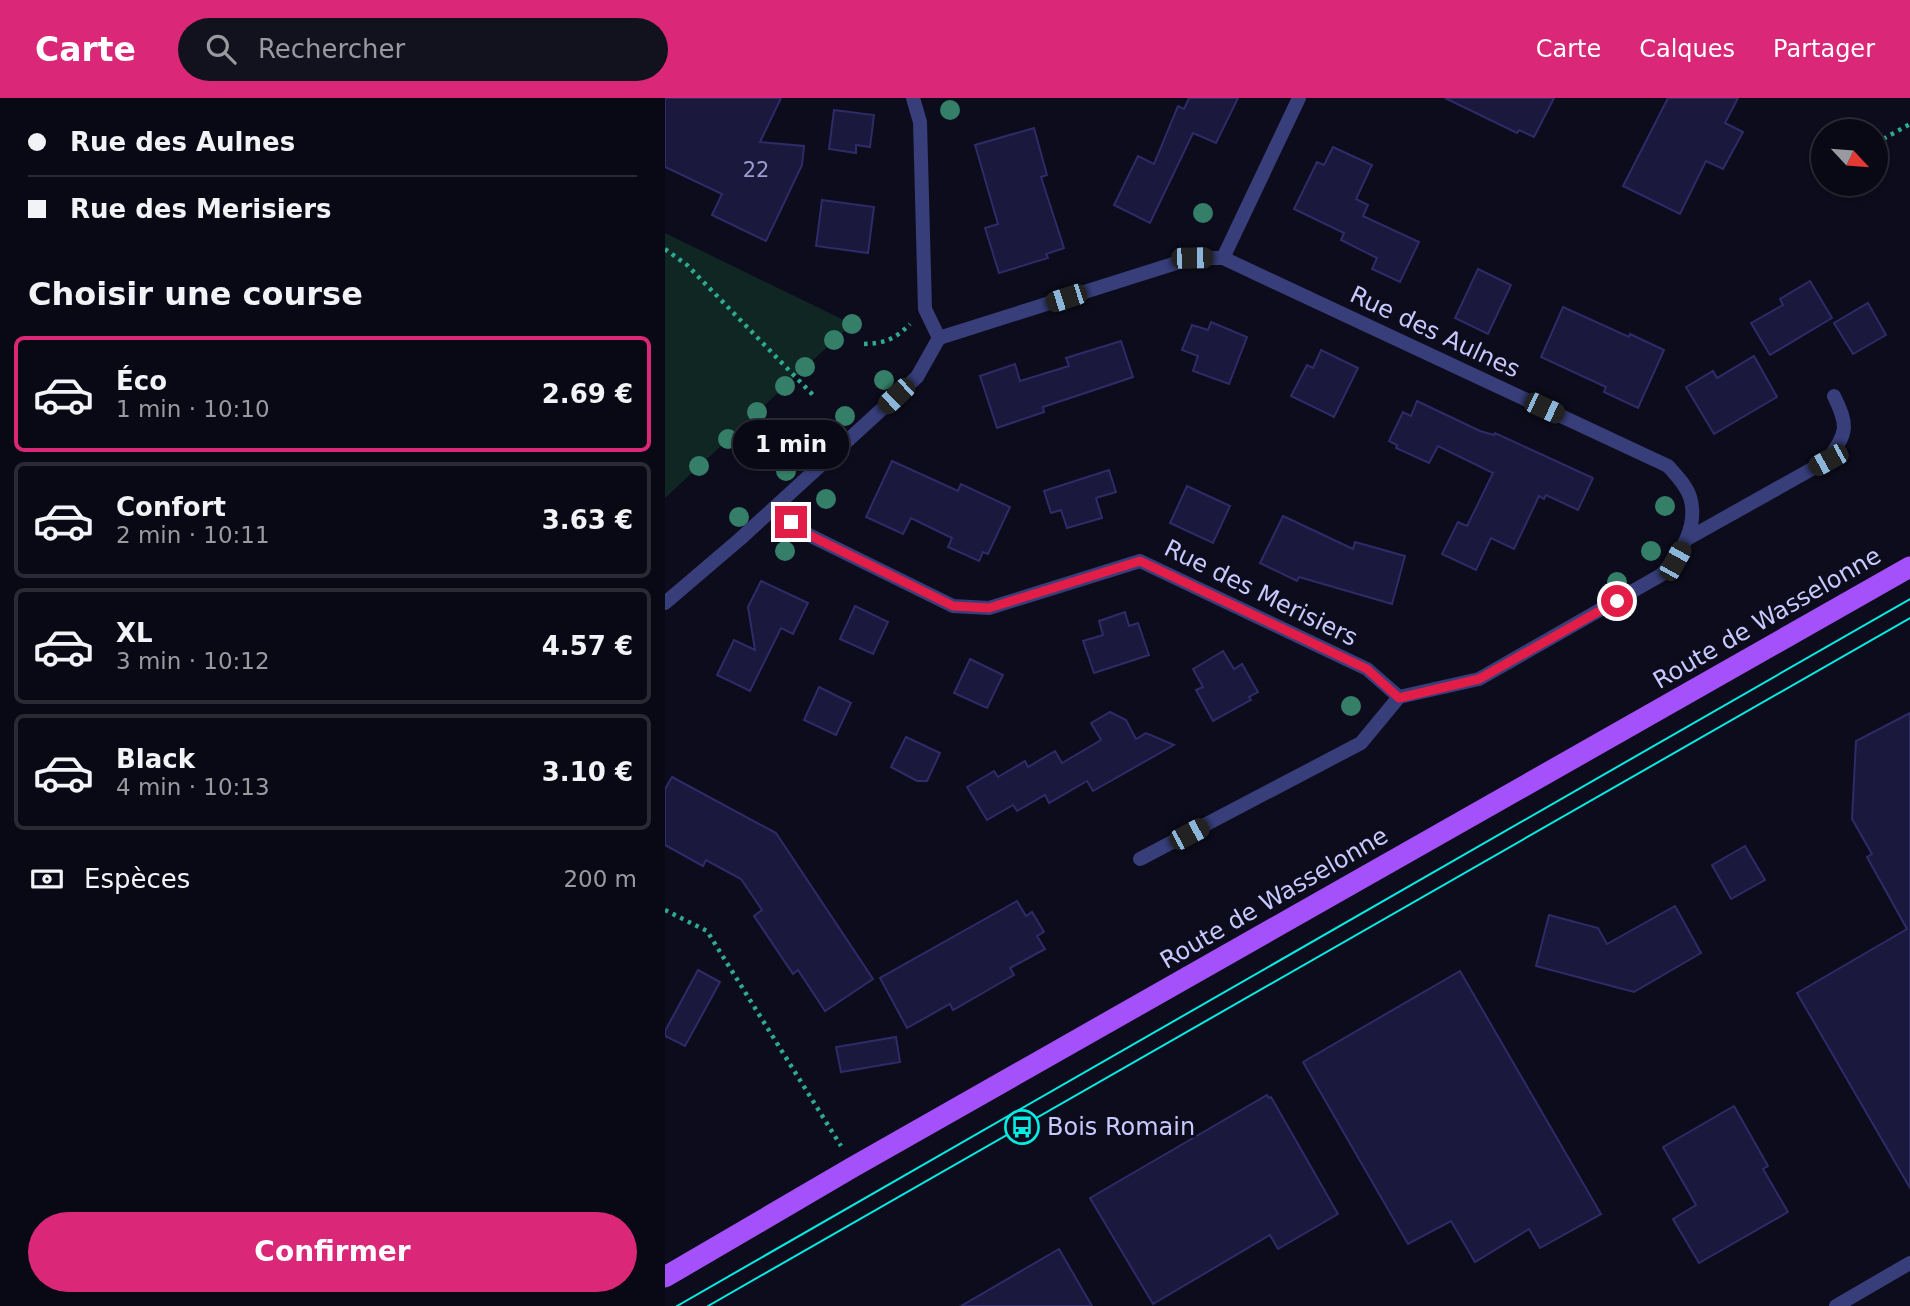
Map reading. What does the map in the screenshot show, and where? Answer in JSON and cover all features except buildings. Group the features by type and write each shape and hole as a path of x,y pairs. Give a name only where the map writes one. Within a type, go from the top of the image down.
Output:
{"main road":[{"name":"Route de Wasselonne","path":"665,1277 853,1167 1910,567"}],"street":[{"path":"913,98 920,122 925,309 939,338"},
{"path":"665,603 917,377 939,338 1192,258 1223,258 1299,98"},
{"name":"Rue des Aulnes","path":"1223,258 1668,466 1690,497 1692,518 1687,540 1675,561 1661,575 1479,679 1399,698"},
{"name":"Rue des Aulnes","path":"1687,540 1828,460 1841,440 1845,418 1834,396"},
{"name":"Rue des Merisiers","path":"774,508 809,535 953,606 989,608 1140,561 1367,669 1399,698"},
{"path":"1140,859 1361,743 1399,698"},
{"path":"1836,1306 1910,1263"}],"path":[{"path":"1888,136 1910,124"},
{"path":"665,249 687,265 814,396"},
{"path":"864,344 884,343 901,333 925,309"},
{"path":"665,910 707,930 853,1167"}],"green space":[{"path":"665,233 852,324 665,498"}],"tram line":[{"path":"677,1306 1910,599"},
{"path":"708,1306 1910,618"}],"place":[{"name":"Bois Romain","path":"1022,1127"}],"route":[{"path":"791,522 809,535 953,606 989,608 1140,561 1367,669 1399,698 1479,679 1617,601"}]}
